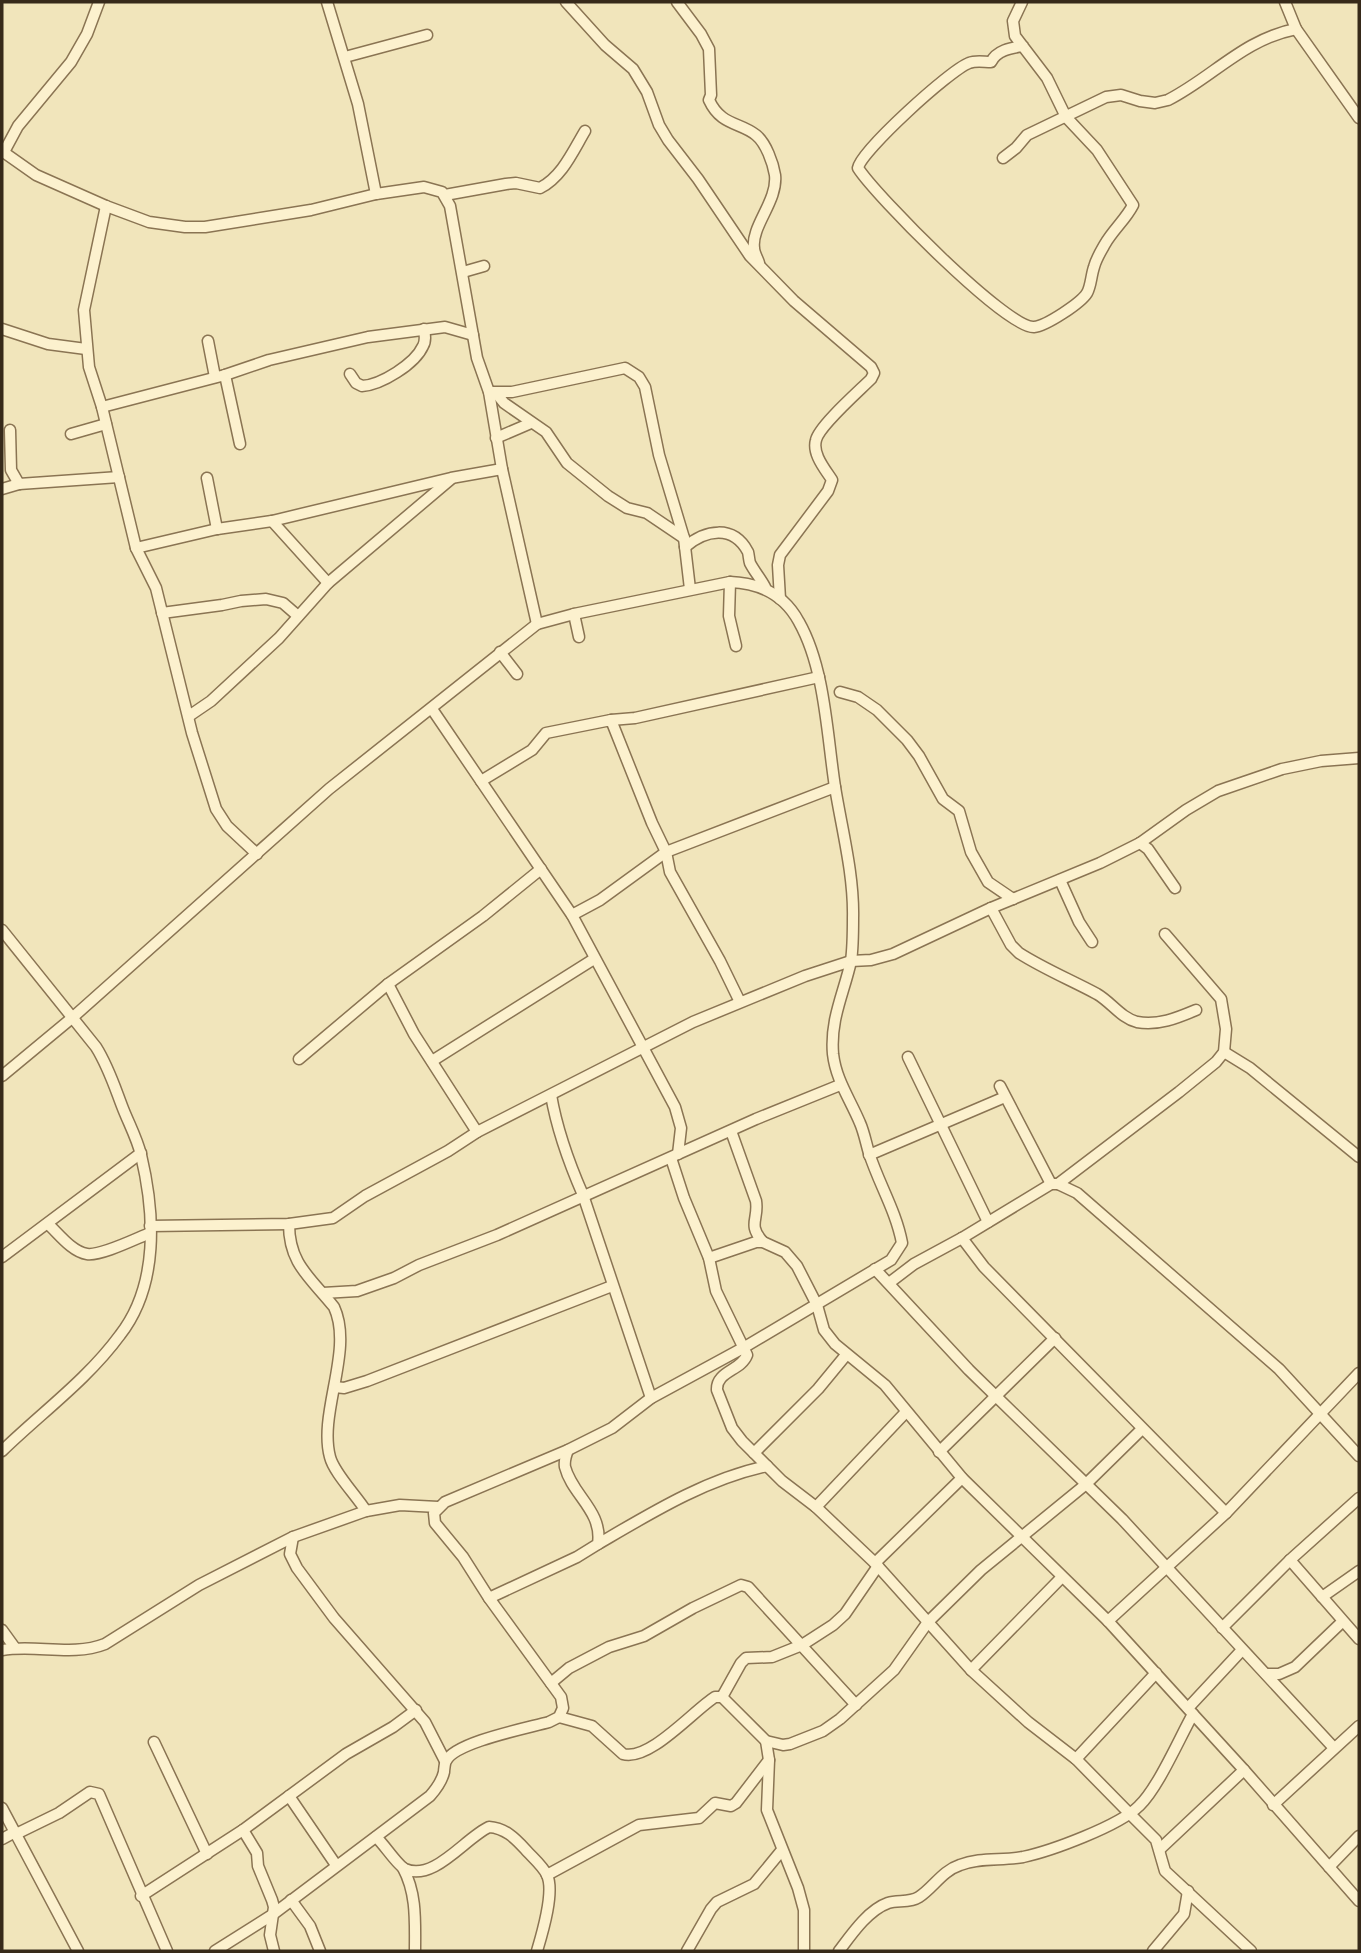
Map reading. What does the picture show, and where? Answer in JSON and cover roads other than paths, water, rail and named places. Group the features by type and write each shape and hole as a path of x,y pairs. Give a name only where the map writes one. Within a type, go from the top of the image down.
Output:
{"street":[{"path":"99,2 87,34 71,62 18,127 3,152 36,175 149,222 185,227 205,227 311,210 376,194 424,187 436,189 445,195 450,206 463,272 477,358 493,393 496,438 537,624"},
{"path":"327,2 358,104 376,194"},
{"path":"566,2 605,46 633,69 647,92 659,125 668,140 705,189 736,238 794,301 871,366 874,373 816,439 815,449 832,480 828,491 780,555 780,599"},
{"path":"677,2 709,49 709,100 731,124 759,137 775,174 766,212 756,234 754,248 761,268"},
{"path":"1022,2 1012,25 1015,36 1023,46 1046,78 1066,117 1097,149 1133,205 1106,241 1085,296 1051,320 1031,327 1006,313 919,237 858,168 861,159 873,146 925,96 960,68 977,61 991,62 993,56 1006,49 1023,46"},
{"path":"1285,2 1296,29 1359,118"},
{"path":"1003,158 1027,135 1101,99 1117,95 1148,102 1168,100 1256,43 1275,33 1296,29"},
{"path":"345,57 427,34"},
{"path":"445,195 516,183 540,188 550,183 562,169 585,131"},
{"path":"106,206 84,310 89,367 102,407 136,548 156,588 190,716 192,733 216,809 228,826 257,854"},
{"path":"463,272 484,266"},
{"path":"102,407 220,376 269,360 368,337 445,327 473,335"},
{"path":"2,329 48,344 86,349"},
{"path":"350,374 356,383 362,386 382,382 420,351 425,343 424,329"},
{"path":"208,341 240,444"},
{"path":"493,393 625,368 639,377 645,387 659,455 685,543 690,589"},
{"path":"493,393 546,432 567,463 608,496 627,508 648,513 685,543"},
{"path":"496,438 531,423"},
{"path":"71,434 106,424"},
{"path":"10,430 11,470 19,484"},
{"path":"136,548 218,529 272,521 451,478 502,469"},
{"path":"2,489 19,484 119,477"},
{"path":"207,478 218,529"},
{"path":"190,716 211,701 279,638 328,583 451,478"},
{"path":"272,521 328,583"},
{"path":"685,543 711,532 730,536 748,554 750,564 765,587"},
{"path":"730,582 729,616 737,646"},
{"path":"2,1076 72,1018 329,789 537,624 730,582 749,582 765,587 780,599 799,621 819,677 848,862 853,915 851,961 841,990 833,1028 833,1054 840,1085 861,1124 869,1155 898,1222 902,1243 891,1260 743,1349 651,1398 612,1428 438,1507 434,1513 435,1523 463,1557 561,1698 563,1708 559,1717 464,1746 452,1753 445,1761 443,1775 430,1796 272,1915 215,1951"},
{"path":"162,613 265,599 283,603 298,616"},
{"path":"574,614 579,637"},
{"path":"499,652 517,674"},
{"path":"481,781 532,750 546,733 635,718 819,677"},
{"path":"840,691 858,697 877,710 907,740 943,799 959,811 971,852 988,882 1013,899"},
{"path":"432,709 572,915 680,1118 681,1128 674,1156 684,1198 709,1258 716,1292 747,1356 746,1360 719,1379 717,1390 732,1428 800,1497 816,1507 877,1564 971,1670 1028,1722 1076,1759 1156,1840 1165,1871 1251,1951"},
{"path":"611,720 652,824 666,852 670,872 740,1002"},
{"path":"48,1224 86,1254 150,1230 289,1224 333,1218 365,1196 448,1151 477,1132 644,1046 740,1002 851,961 872,960 893,954 991,908 1140,844 1186,810 1218,791 1282,769 1321,761 1359,758"},
{"path":"572,915 600,900 666,852 835,787"},
{"path":"1140,844 1148,849 1175,888"},
{"path":"299,1059 388,984 483,916 541,869"},
{"path":"1060,880 1079,922 1092,942"},
{"path":"991,908 1011,945 1019,953 1080,988 1098,995 1136,1022 1169,1021 1196,1010"},
{"path":"2,930 106,1063 141,1153 150,1230 150,1264 143,1292 122,1334 80,1381 2,1451"},
{"path":"889,1283 914,1264 1054,1184 1179,1092 1216,1062 1224,1052 1226,1030 1221,999 1165,934"},
{"path":"432,1061 594,959"},
{"path":"388,984 414,1034 477,1132"},
{"path":"1224,1052 1250,1068 1359,1157"},
{"path":"908,1057 988,1222"},
{"path":"323,1293 356,1291 394,1278 419,1265 497,1235 794,1102 840,1085"},
{"path":"1000,1086 1054,1184 1077,1193 1279,1369 1359,1457"},
{"path":"551,1095 556,1122 651,1398"},
{"path":"869,1155 1005,1097"},
{"path":"731,1131 756,1200 754,1229 763,1242 785,1252 797,1266 817,1305 824,1330 846,1355 885,1385 962,1478 1108,1621 1244,1770 1359,1902"},
{"path":"2,1257 141,1153"},
{"path":"289,1224 290,1248 295,1259 338,1315 340,1328 329,1426 329,1454 332,1466 366,1511"},
{"path":"962,1238 985,1267 1226,1513"},
{"path":"709,1258 763,1242"},
{"path":"875,1269 995,1396 1122,1520 1334,1748"},
{"path":"335,1387 344,1388 368,1381 612,1286"},
{"path":"939,1452 1055,1338"},
{"path":"754,1453 818,1389 846,1355"},
{"path":"1108,1621 1226,1513 1359,1373"},
{"path":"816,1507 906,1412"},
{"path":"559,1717 592,1726 623,1754 629,1756 664,1738 707,1702 715,1697 722,1697 766,1741 783,1745 803,1740 831,1725 856,1705 894,1670 929,1622 981,1570 1085,1485 1142,1429"},
{"path":"568,1450 565,1467 596,1521 598,1544"},
{"path":"489,1598 578,1557 689,1493 750,1469 767,1466"},
{"path":"722,1697 746,1658 772,1657 803,1645 839,1620 877,1564 962,1478"},
{"path":"1222,1628 1290,1560 1359,1498"},
{"path":"2,1650 93,1649 117,1637 198,1585 293,1537 366,1511 400,1505 438,1507"},
{"path":"293,1537 290,1554 296,1568 345,1632 416,1710 445,1761"},
{"path":"1290,1560 1359,1639"},
{"path":"1322,1597 1359,1570"},
{"path":"971,1670 1062,1577"},
{"path":"551,1683 569,1668 598,1653 644,1636 741,1585 748,1587 778,1623 803,1645 856,1705"},
{"path":"1266,1674 1279,1674 1295,1667 1342,1622"},
{"path":"2,1630 15,1648"},
{"path":"839,1951 875,1911 887,1903 912,1901 943,1874 957,1866 970,1861 1022,1857 1049,1849 1130,1814 1150,1792 1190,1711 1242,1650"},
{"path":"1076,1759 1156,1673"},
{"path":"142,1896 243,1830 346,1754 393,1727 416,1710"},
{"path":"1273,1805 1359,1726"},
{"path":"766,1741 769,1760 767,1810 804,1910 804,1951"},
{"path":"154,1742 207,1854"},
{"path":"547,1875 639,1825 699,1818 715,1803 731,1806 769,1760"},
{"path":"1160,1849 1244,1770"},
{"path":"2,1839 59,1813 95,1791 106,1808 167,1951"},
{"path":"289,1796 335,1865"},
{"path":"2,1808 78,1951"},
{"path":"403,1868 419,1871 436,1866 489,1827 497,1827 513,1835 547,1875 549,1886 546,1915 537,1951"},
{"path":"243,1830 257,1853 258,1866 274,1907 270,1935 274,1951"},
{"path":"1329,1867 1359,1836"},
{"path":"376,1837 403,1868 412,1885 415,1951"},
{"path":"687,1951 710,1909 724,1898 754,1884 782,1850"},
{"path":"1153,1951 1184,1914 1188,1891"},
{"path":"291,1900 310,1926 320,1951"},
{"path":"1184,1914 1205,1907"}]}
